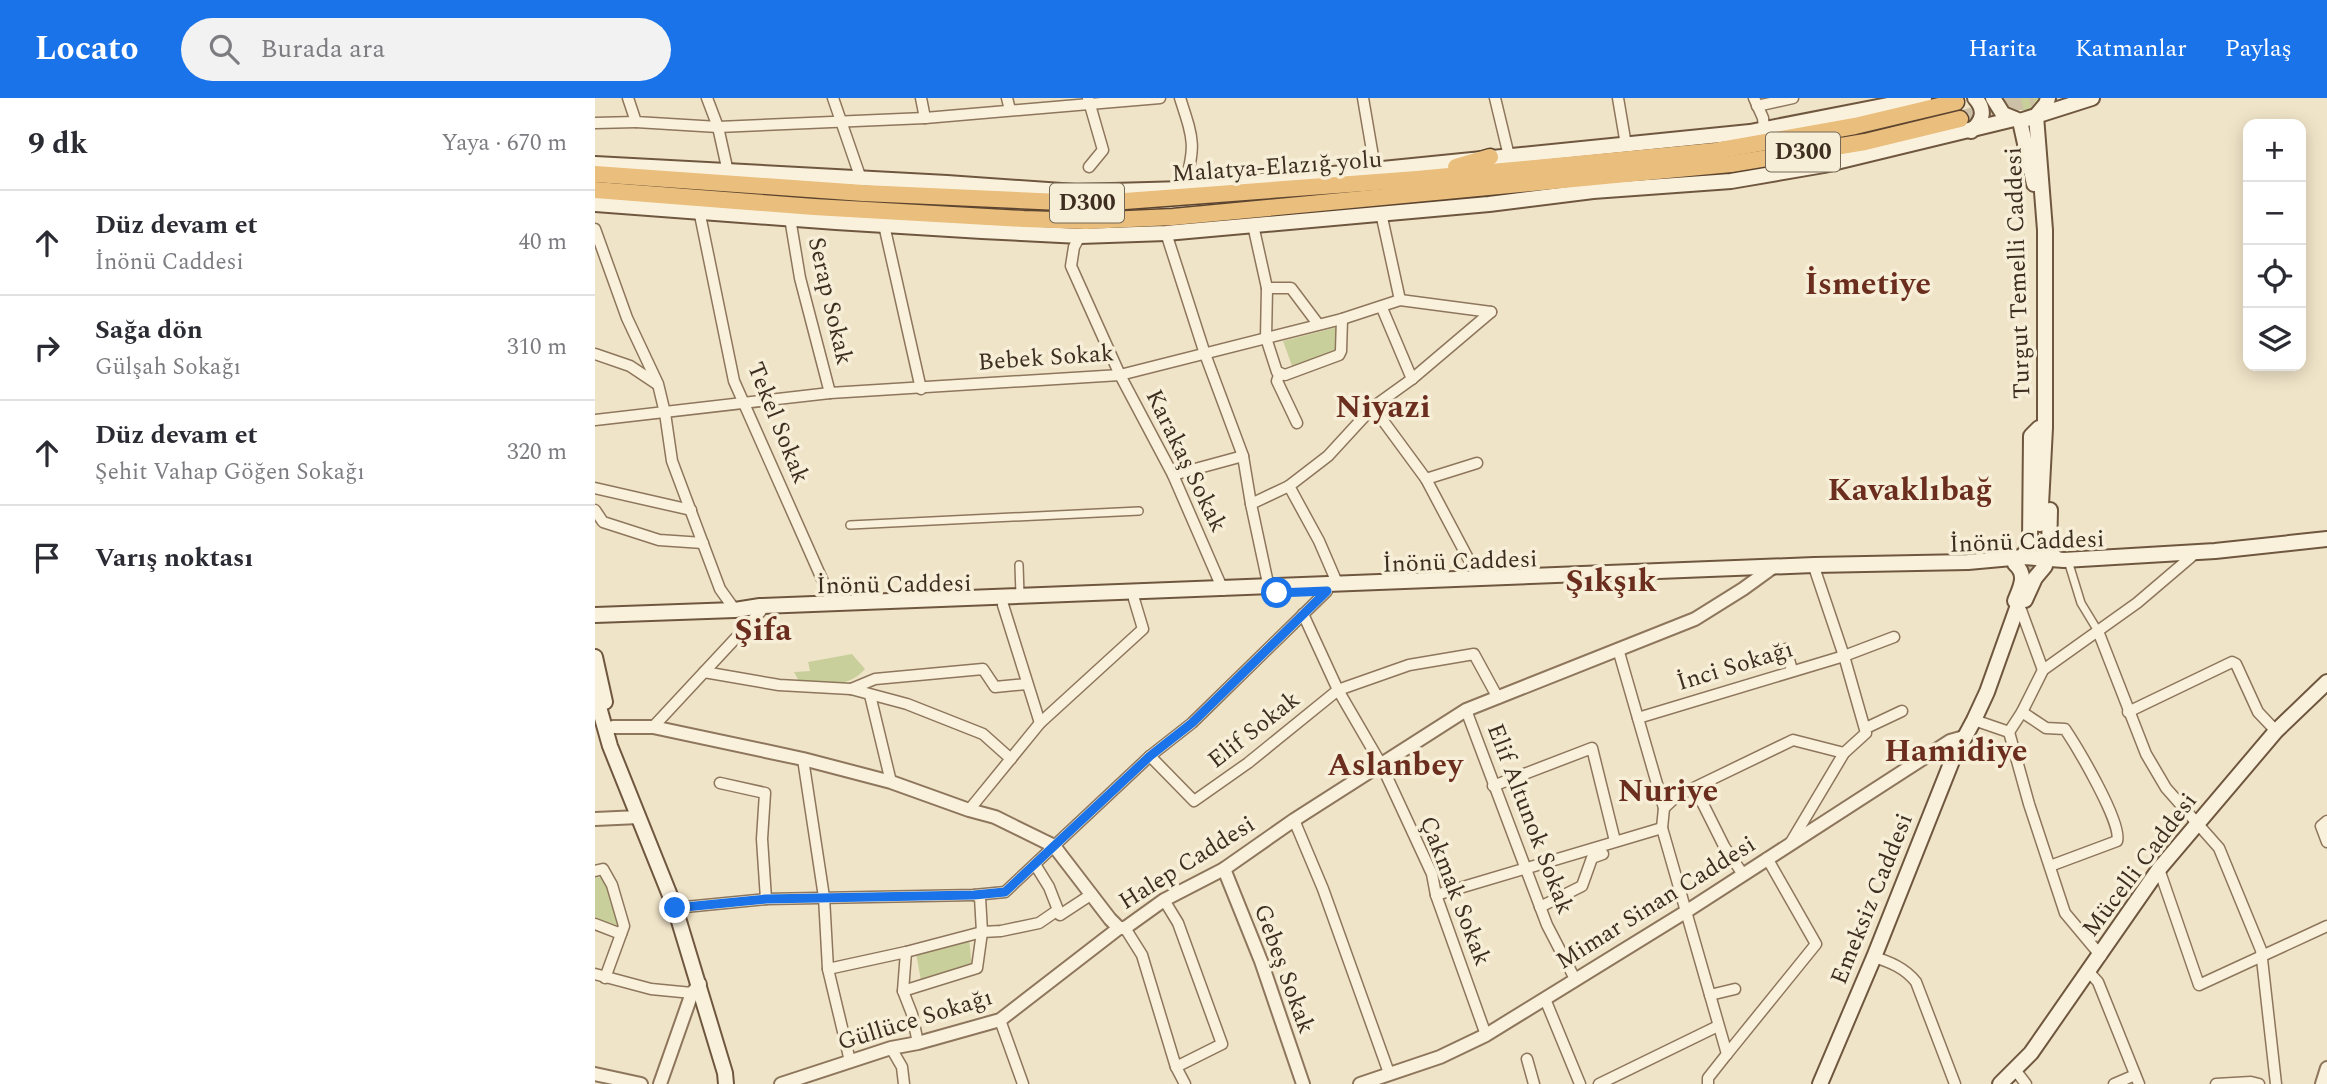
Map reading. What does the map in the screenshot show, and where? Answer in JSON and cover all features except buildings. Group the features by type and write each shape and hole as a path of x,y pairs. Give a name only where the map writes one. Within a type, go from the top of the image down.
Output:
{"highway":[{"name":"Malatya-Elazığ yolu","path":"595,174 863,194 1025,201 1125,201 1417,179 1714,151 1855,126 1957,102"},
{"name":"D300","path":"595,190 973,216 1086,220 1173,217 1731,164 1965,125"},
{"path":"1417,179 1490,157"}],"main road":[{"path":"595,164 1076,192 1184,189 1764,129 1924,98"},
{"path":"1965,125 1979,124 1982,117 1982,108 1975,98"},
{"path":"1993,98 2003,114 2017,120"},
{"path":"2036,116 2048,98"},
{"path":"595,204 1080,236 1166,233 1593,191 1731,181 1778,174 1965,125 2036,116 2091,98"},
{"name":"Turgut Temelli Caddesi","path":"2017,120 2033,175 2037,222 2042,428 2040,524 2042,428 2045,230 2036,116"},
{"path":"730,172 756,186"},
{"path":"947,183 1025,201"},
{"path":"1411,211 1422,203 1476,197 1489,188"},
{"path":"973,216 1032,232"},
{"name":"Turgut Temelli Caddesi","path":"2019,561 2030,543 2031,436 2042,428"},
{"name":"Turgut Temelli Caddesi","path":"2042,428 2054,437 2048,543"},
{"path":"2030,543 2037,547 2048,543 2049,552 2057,563 2327,539"},
{"name":"İnönü Caddesi","path":"595,618 735,610 760,606 1333,588 1968,562 2057,563 2191,557 2327,546"},
{"path":"2019,561 2024,591"},
{"name":"İnönü Caddesi","path":"595,618 1003,605 1479,579 1815,570 2019,561"},
{"name":"Emeksiz Caddesi","path":"1969,729 1972,710 2024,591 2035,578 2057,563"},
{"name":"Emeksiz Caddesi","path":"1820,1084 1952,761 1984,707 2021,610 2024,591"},
{"path":"595,657 613,727 613,747 675,908 696,989 725,1073 726,1084"},
{"name":"Mücelli Caddesi","path":"2000,1084 2031,1053 2159,869 2276,731 2325,688"},
{"path":"595,693 598,718 613,747 676,902 675,908"}],"street":[{"path":"628,98 636,122"},
{"path":"707,98 730,172"},
{"path":"833,98 861,179"},
{"path":"921,98 925,118"},
{"path":"1007,98 1010,110"},
{"path":"595,123 636,122 718,127 842,122 925,118 1160,98"},
{"path":"1180,98 1193,138 1193,156 1184,189"},
{"path":"1363,98 1375,168"},
{"path":"1495,98 1509,156"},
{"path":"1618,98 1626,145"},
{"path":"1764,129 1755,102 1793,98"},
{"path":"1089,102 1103,150 1089,167"},
{"name":"Tekel Sokak","path":"699,210 734,381 833,604"},
{"path":"1251,505 1289,486 1328,456 1373,407 1412,379 1491,312 1400,300 1381,213"},
{"name":"Serap Sokak","path":"790,218 800,278 830,393"},
{"path":"884,225 921,388"},
{"path":"1253,225 1267,289 1266,338 1277,372 1285,374 1339,355 1342,319"},
{"path":"595,229 627,318 658,384 672,461 720,589 735,610"},
{"path":"1166,233 1205,354 1243,456 1269,588"},
{"name":"Karakaş Sokak","path":"1080,236 1074,247 1071,266 1120,375 1173,475 1223,590"},
{"path":"1267,289 1291,288 1318,324"},
{"name":"Bebek Sokak","path":"595,420 830,393 1120,375 1342,319 1400,300"},
{"path":"1382,308 1412,379"},
{"path":"595,354 630,366 658,384"},
{"path":"1280,373 1277,381 1297,423"},
{"path":"1373,407 1426,479 1479,579"},
{"path":"1173,475 1243,456"},
{"path":"1426,479 1476,463"},
{"path":"675,908 766,899 1005,892 1150,756 1192,723 1333,588 1319,541 1289,486"},
{"path":"595,488 691,510"},
{"path":"595,510 603,522 659,540 703,543"},
{"path":"850,525 1139,511"},
{"path":"2009,732 2043,670 2137,603 2191,557"},
{"path":"2057,563 2098,631 2146,754 2166,788 2219,848 2261,950 2276,1084"},
{"path":"1019,565 1020,597"},
{"path":"1790,844 1843,752 1865,733 1866,728 1815,570"},
{"name":"Halep Caddesi","path":"613,727 653,727 803,759 891,782 995,817 1054,846 1122,928 1164,900 1224,869 1294,820 1465,710 1695,620 1767,571"},
{"path":"969,810 1040,723 1143,629 1134,599"},
{"path":"1003,605 1040,723"},
{"path":"2021,610 2043,670"},
{"path":"653,727 761,611"},
{"name":"Çakmak Sokak","path":"1303,614 1338,690 1381,764 1432,874 1436,895 1486,1035"},
{"name":"İnci Sokağı","path":"1638,718 1843,656 1895,637"},
{"path":"1618,649 1664,808 1662,828 1727,1054"},
{"path":"1786,649 1792,670"},
{"name":"Elif Sokak","path":"1150,756 1194,802 1248,763 1338,690 1409,665 1474,654 1498,698"},
{"path":"2128,712 2232,662 2236,664 2258,712 2276,731"},
{"path":"851,689 875,679 983,669 995,687 1027,684"},
{"path":"704,673 779,685 851,689 907,704 982,734 1011,759"},
{"path":"870,695 891,782"},
{"name":"Elif Altunok Sokak","path":"1465,710 1547,925 1575,979"},
{"path":"1866,728 1902,710"},
{"path":"2022,712 2046,727 2065,729 2110,807 2119,835 2117,841 2050,866"},
{"path":"1969,729 2009,732"},
{"name":"Mimar Sinan Caddesi","path":"1360,1084 1440,1056 1486,1035 1687,911 1742,873 1969,729"},
{"path":"2009,732 2065,913 2101,956"},
{"path":"1664,808 1677,796 1793,740 1843,752"},
{"path":"1493,786 1591,748 1615,841"},
{"path":"803,759 824,897 828,969 850,1061"},
{"path":"720,783 765,793 762,839 766,899"},
{"path":"1695,788 1724,846 1742,873"},
{"path":"595,819 639,817"},
{"path":"1294,820 1323,889 1389,1073"},
{"path":"2327,821 2321,826 2327,842"},
{"path":"1436,895 1662,828"},
{"path":"1541,907 1582,886 1592,858 1603,854"},
{"path":"1708,1084 1708,1078 1816,944 1767,858"},
{"path":"1035,866 1049,887 1060,915 1092,894"},
{"path":"595,871 603,869 612,885 624,926 600,976 651,989 696,989 660,1084"},
{"name":"Gebeş Sokak","path":"1224,869 1261,961 1303,1084"},
{"path":"2159,869 2199,985 2327,926"},
{"path":"903,991 977,968 982,932 980,897 974,895"},
{"path":"1164,900 1178,923 1222,1044 1176,1067"},
{"path":"828,969 982,932 1038,923 1058,910"},
{"path":"595,924 621,934"},
{"path":"1122,928 1142,955 1176,1067 1185,1084"},
{"name":"Güllüce Sokağı","path":"781,1084 891,1048 1000,1020 1122,928"},
{"path":"906,952 903,991 912,1014 918,1043"},
{"path":"1874,957 1893,963 1910,974 1916,982 1955,1084"},
{"path":"2089,972 2098,982 2137,1080 2114,1084"},
{"path":"1710,995 1735,989"},
{"path":"1545,999 1580,1084"},
{"path":"1000,1020 1023,1084"},
{"path":"1599,1084 1718,1026"},
{"path":"891,1048 902,1067 904,1084"},
{"path":"1527,1059 1534,1084"},
{"path":"2322,1084 2327,1068"},
{"path":"2016,1070 2026,1084"},
{"path":"595,1074 641,1084"},
{"path":"2218,1084 2259,1084"}],"green space":[{"path":"2008,98 2042,98 2034,108 2026,110 2015,108"},
{"path":"1342,326 1343,351 1292,366 1283,341"},
{"path":"852,654 865,669 858,676 843,683 799,681 794,672 810,671 808,662"},
{"path":"600,877 609,885 620,928 615,929 595,920 595,878"},
{"path":"969,938 972,967 921,981 916,953"}],"tunnel":[{"path":"1960,119 2033,98"},
{"path":"2023,593 2040,524"}],"district":[{"name":"İsmetiye","path":"1868,284"},
{"name":"Niyazi","path":"1383,407"},
{"name":"Kavaklıbağ","path":"1910,490"},
{"name":"Şıkşık","path":"1611,581"},
{"name":"Şifa","path":"763,630"},
{"name":"Hamidiye","path":"1956,751"},
{"name":"Aslanbey","path":"1395,765"},
{"name":"Nuriye","path":"1668,791"}],"route":[{"path":"675,908 766,899 1005,892 1150,756 1192,723 1327,591 1277,593"}]}
